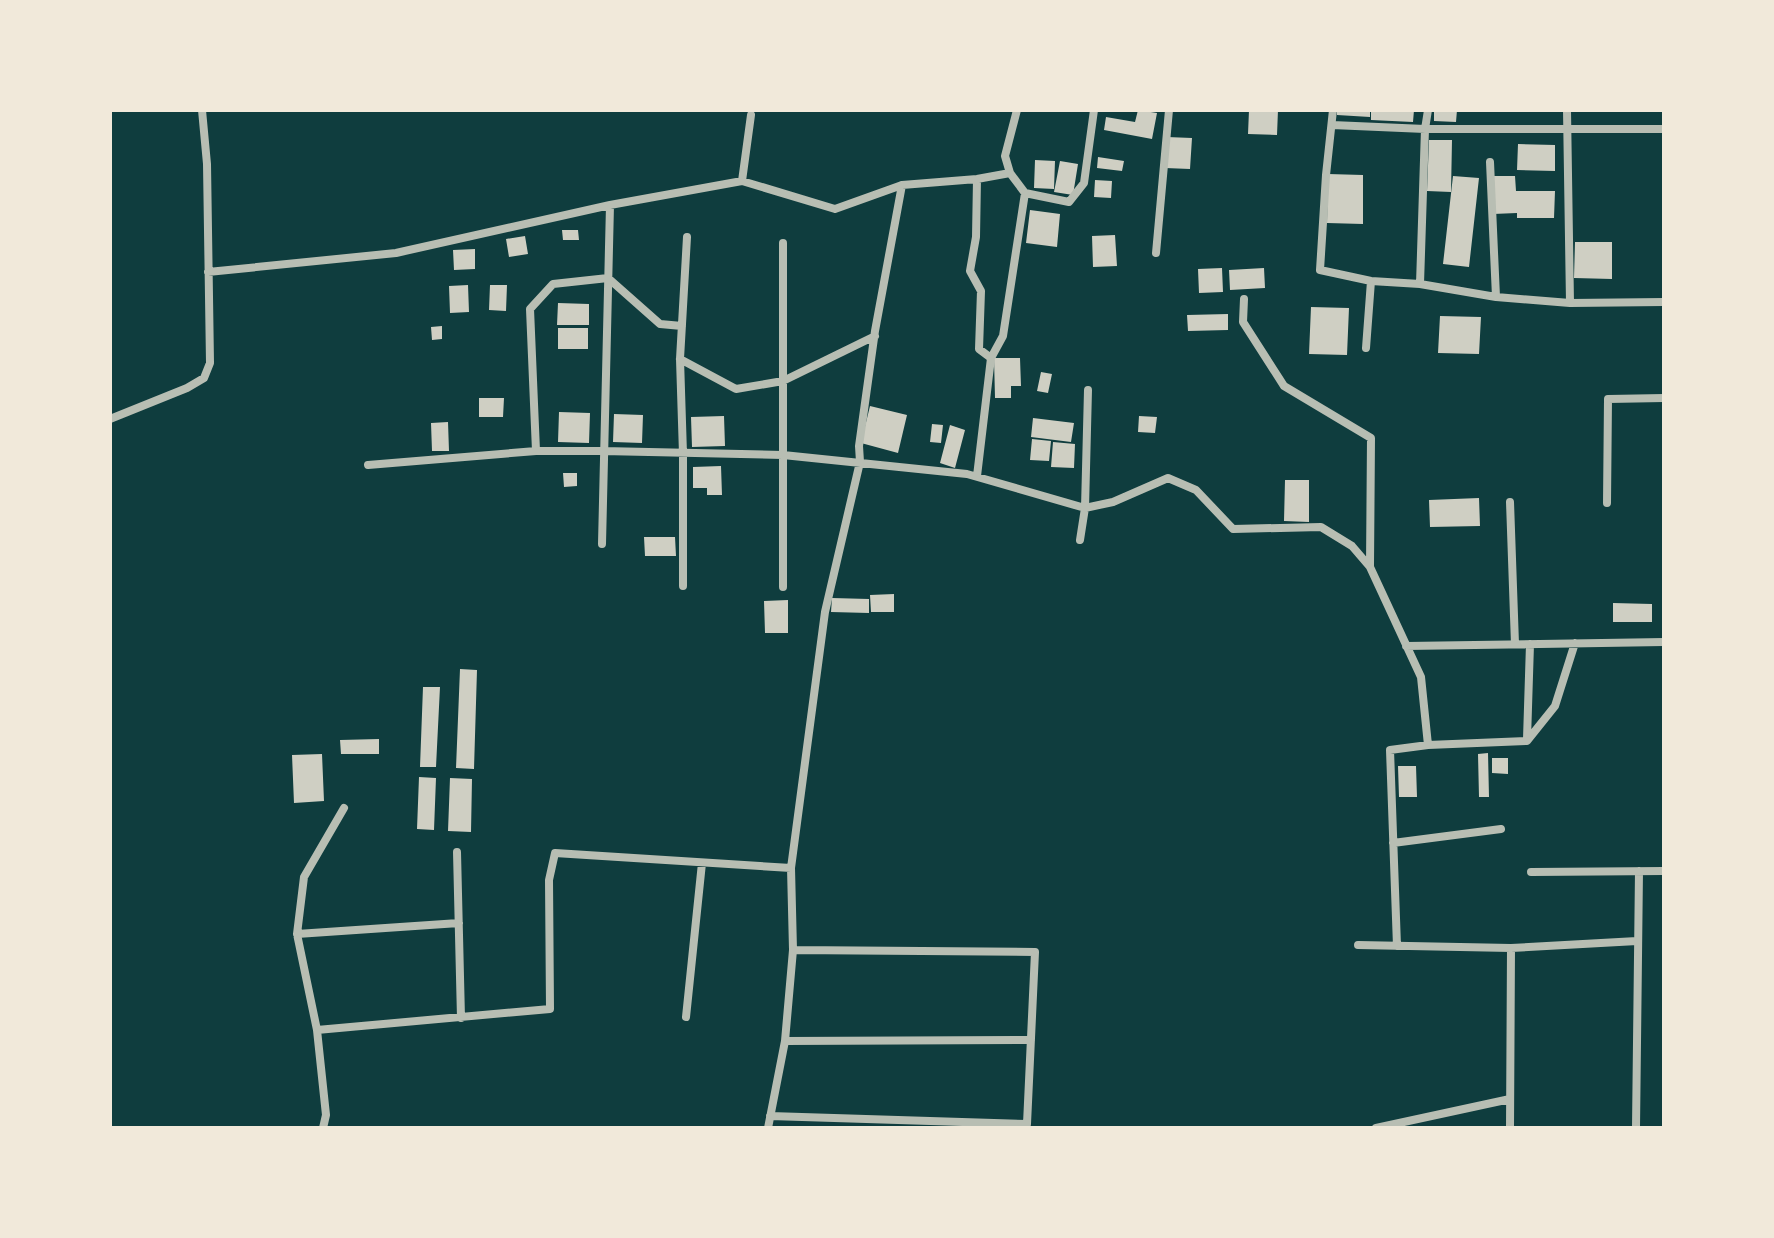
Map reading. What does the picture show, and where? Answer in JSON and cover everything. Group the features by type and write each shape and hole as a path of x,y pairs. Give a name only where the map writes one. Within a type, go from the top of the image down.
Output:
{"street":[{"path":"110,419 187,388 204,378 210,363 207,164 202,110"},
{"path":"1017,110 1005,156 1010,173 1025,193 1069,202 1084,183 1094,110"},
{"path":"1156,253 1169,110"},
{"path":"1333,110 1320,270 1371,281 1420,284 1496,297 1570,303 1664,302"},
{"path":"1420,284 1428,110"},
{"path":"1567,110 1570,303"},
{"path":"742,181 751,115"},
{"path":"1332,125 1425,129 1664,129"},
{"path":"1490,162 1496,297"},
{"path":"208,272 396,253 610,205 742,181 835,209 902,185 1010,173"},
{"path":"977,179 976,237 970,271 981,291 979,349 991,358"},
{"path":"768,1128 785,1041 793,950 791,868 825,612 860,462 859,446 875,336 902,185"},
{"path":"977,476 991,358 1003,336 1025,193"},
{"path":"602,544 610,205"},
{"path":"683,586 680,359 687,237"},
{"path":"783,243 783,587"},
{"path":"536,451 530,309 553,284 608,278 660,324 682,326"},
{"path":"1366,348 1371,281"},
{"path":"1244,299 1243,322 1284,386 1371,438 1370,567"},
{"path":"680,359 736,389 783,381 875,336"},
{"path":"1080,540 1085,508 1088,390"},
{"path":"1607,503 1608,399 1664,398"},
{"path":"368,465 536,451 783,455 967,474 1085,508 1113,502 1168,478 1196,490 1233,529 1321,527 1352,546 1370,567 1421,677 1428,745"},
{"path":"1510,502 1515,644"},
{"path":"1406,646 1664,642"},
{"path":"1397,946 1390,750 1428,745 1527,741 1555,706 1575,643"},
{"path":"1527,741 1530,644"},
{"path":"323,1128 326,1115 317,1030 297,934 304,877 344,808"},
{"path":"1393,843 1501,829"},
{"path":"457,852 461,1018"},
{"path":"317,1030 550,1009 549,880 555,853 791,868"},
{"path":"686,1017 702,863"},
{"path":"1636,1128 1639,871"},
{"path":"1531,872 1664,871"},
{"path":"297,934 459,923"},
{"path":"1358,945 1511,948 1637,941"},
{"path":"1510,1128 1511,948"},
{"path":"770,1116 1027,1124 1035,952 793,950"},
{"path":"785,1041 1031,1040"},
{"path":"1376,1128 1510,1099"}],"building":[{"path":"1138,110 1157,113 1152,139 1104,130 1106,117 1135,122"},
{"path":"1249,110 1278,110 1277,135 1248,134"},
{"path":"1337,110 1370,110 1370,117 1337,115"},
{"path":"1371,110 1414,110 1413,122 1371,120"},
{"path":"1434,110 1457,110 1456,122 1434,121"},
{"path":"1167,137 1192,138 1190,169 1165,168"},
{"path":"1429,140 1452,140 1451,192 1427,191"},
{"path":"1518,144 1555,145 1555,171 1517,170"},
{"path":"1098,157 1124,161 1122,171 1097,168"},
{"path":"1035,160 1055,161 1054,189 1034,188"},
{"path":"1060,161 1078,164 1073,195 1054,192"},
{"path":"1328,174 1363,175 1363,224 1327,223"},
{"path":"1453,176 1479,178 1469,267 1443,264"},
{"path":"1493,176 1515,176 1516,191 1555,191 1554,218 1517,218 1517,213 1493,214"},
{"path":"1095,180 1112,181 1111,198 1094,197"},
{"path":"1030,210 1060,214 1057,247 1026,243"},
{"path":"562,230 578,230 579,240 563,240"},
{"path":"1115,235 1117,266 1093,267 1092,236"},
{"path":"525,236 528,254 509,257 506,239"},
{"path":"1575,242 1612,242 1612,279 1574,278"},
{"path":"475,249 475,269 454,270 453,250"},
{"path":"1222,268 1223,292 1199,293 1198,269"},
{"path":"1264,268 1265,288 1230,290 1229,270"},
{"path":"468,285 469,312 450,313 449,286"},
{"path":"490,285 507,285 506,311 489,310"},
{"path":"558,303 589,304 589,325 557,325"},
{"path":"1311,307 1349,308 1347,355 1309,354"},
{"path":"1228,314 1228,330 1188,331 1187,315"},
{"path":"1440,316 1481,317 1479,354 1438,353"},
{"path":"442,326 442,339 432,340 431,327"},
{"path":"558,328 588,328 588,349 558,349"},
{"path":"994,358 1020,358 1021,386 1011,386 1011,398 995,398"},
{"path":"1041,372 1052,374 1048,393 1037,391"},
{"path":"479,398 504,398 503,417 479,417"},
{"path":"870,406 907,415 898,453 861,443"},
{"path":"559,412 590,413 589,443 558,442"},
{"path":"614,414 643,415 642,443 613,442"},
{"path":"724,416 725,446 692,447 691,417"},
{"path":"1139,416 1157,417 1155,433 1138,432"},
{"path":"1033,418 1074,423 1071,442 1031,437"},
{"path":"448,422 449,451 432,451 431,423"},
{"path":"932,424 943,425 941,443 930,442"},
{"path":"950,425 965,430 955,468 940,463"},
{"path":"1032,439 1051,441 1049,461 1030,460"},
{"path":"1053,442 1075,444 1074,468 1051,467"},
{"path":"721,466 722,495 707,495 707,488 693,488 693,467"},
{"path":"563,473 577,473 577,486 564,487"},
{"path":"1285,480 1309,480 1309,522 1284,521"},
{"path":"1479,498 1480,526 1430,527 1429,500"},
{"path":"644,537 675,537 676,556 645,556"},
{"path":"894,594 894,612 871,612 870,595"},
{"path":"832,598 869,599 869,613 831,612"},
{"path":"788,600 788,633 765,633 764,601"},
{"path":"1613,603 1652,604 1652,622 1613,622"},
{"path":"460,669 477,670 474,769 456,768"},
{"path":"423,687 440,687 436,767 420,767"},
{"path":"379,739 379,754 341,754 340,740"},
{"path":"1488,753 1489,797 1479,797 1478,754"},
{"path":"322,754 324,801 294,803 292,755"},
{"path":"1492,758 1508,758 1508,774 1492,773"},
{"path":"1398,766 1416,766 1417,797 1399,797"},
{"path":"419,777 436,778 434,830 417,829"},
{"path":"450,778 472,779 471,832 448,831"}]}
